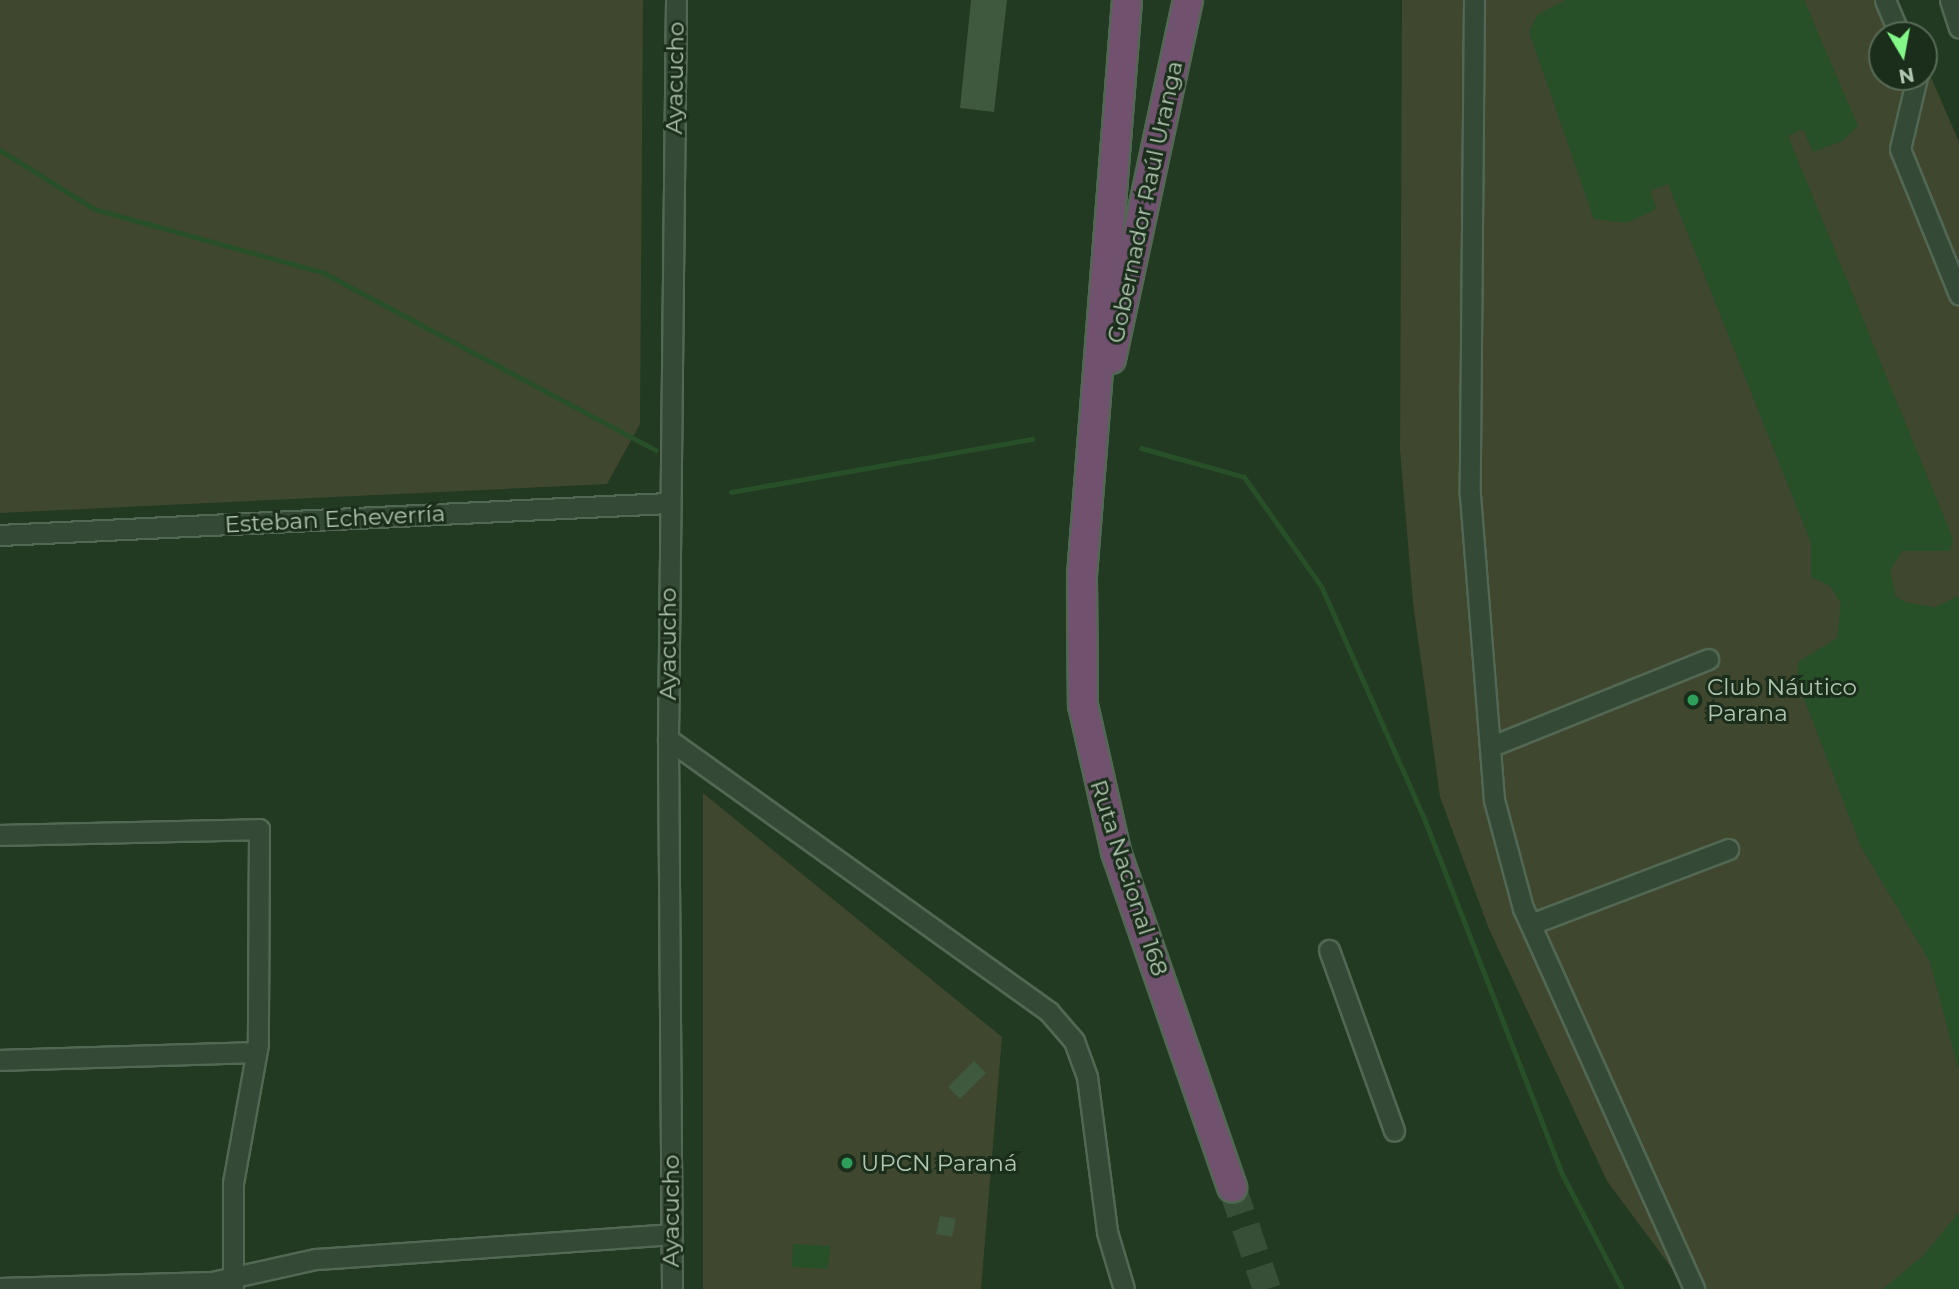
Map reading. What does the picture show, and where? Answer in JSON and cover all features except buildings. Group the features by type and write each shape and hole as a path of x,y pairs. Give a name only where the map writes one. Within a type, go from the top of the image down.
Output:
{"highway":[{"name":"Gobernador Raúl Uranga","path":"1090,475 1099,403 1102,293 1127,0"},
{"name":"Gobernador Raúl Uranga","path":"1099,403 1127,299 1188,0"},
{"name":"Ruta Nacional 168","path":"1090,475 1080,628 1088,738 1116,852 1233,1187"}],"street":[{"name":"Ayacucho","path":"672,1289 668,738 676,0"},
{"path":"1474,0 1470,495 1492,746 1508,870 1694,1289"},
{"path":"1885,0 1894,21"},
{"path":"1950,0 1959,28"},
{"path":"1914,91 1900,149 1959,294"},
{"name":"Esteban Echeverría","path":"0,534 669,503"},
{"path":"1492,746 1708,659"},
{"path":"668,738 1049,1012 1074,1041 1087,1077 1107,1232 1124,1289"},
{"path":"0,835 260,829 256,1052 233,1183 234,1281"},
{"path":"1531,924 1728,849"},
{"path":"1329,950 1394,1131"},
{"path":"0,1060 256,1052"},
{"path":"0,1288 234,1281 316,1259 671,1234"}],"shaded area":[{"path":"0,0 643,0 640,424 607,484 0,513"},
{"name":"Club Náutico Parana","path":"1402,0 1897,0 1907,21 1868,21 1868,91 1937,91 1959,142 1959,1289 1687,1289 1607,1181 1489,929 1440,797 1413,603 1400,450"},
{"path":"1566,0 1804,0 1858,126 1842,141 1813,152 1803,129 1788,136 1953,539 1950,551 1902,551 1890,571 1896,597 1908,603 1936,607 1959,596 1959,1071 1930,962 1861,847 1798,683 1798,662 1837,638 1841,603 1830,586 1811,577 1811,543 1668,184 1650,191 1657,209 1626,223 1594,219 1529,32 1538,14"},
{"name":"UPCN Paraná","path":"703,793 1002,1037 981,1289 703,1289"},
{"path":"1959,1212 1959,1289 1883,1289 1924,1255"},
{"path":"793,1244 830,1246 828,1269 792,1267"}],"waterway":[{"path":"0,150 94,209 324,273 656,450"},
{"path":"731,492 1032,439"},
{"path":"1141,448 1244,477 1321,586 1425,821 1563,1176 1622,1289"}],"tunnel":[{"path":"1232,1187 1267,1289"}],"place":[{"name":"Club Náutico Parana","path":"1693,700"},
{"name":"UPCN Paraná","path":"847,1163"}]}
